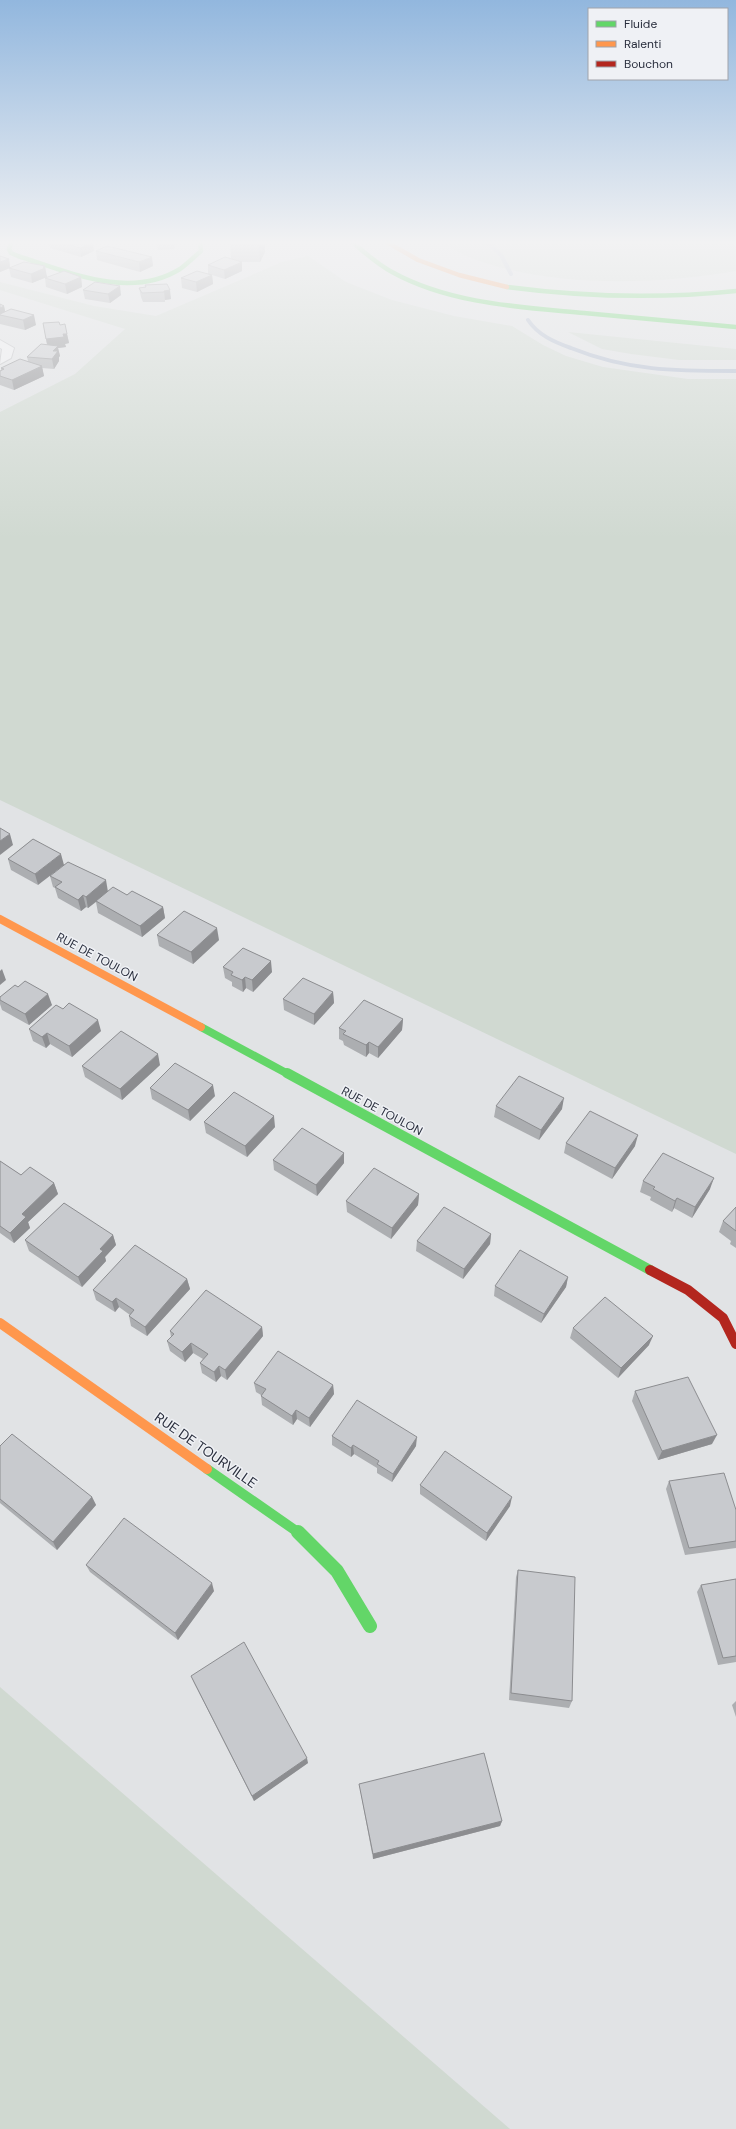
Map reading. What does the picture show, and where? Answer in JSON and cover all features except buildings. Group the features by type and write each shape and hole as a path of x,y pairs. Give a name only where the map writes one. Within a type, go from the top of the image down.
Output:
{"main road":[{"name":"RUE DE TOULON","path":"0,919 688,1290 723,1318 736,1344"},
{"name":"RUE DE TOURVILLE","path":"0,1323 298,1532 337,1571 370,1626"}],"street":[{"path":"0,343 8,348 7,356 0,360"}],"shaded area":[{"path":"112,340 535,340 566,356 603,367 688,379 736,379 736,1154 0,800 0,412 75,374"},
{"path":"585,340 651,340 736,349 736,360 679,360 602,349"},
{"path":"0,1687 510,2129 0,2129"}],"waterway":[{"path":"554,340 592,356 632,365 672,370 736,371"}],"traffic: fast":[{"path":"201,1027 650,1270"},
{"path":"207,1469 298,1532 337,1571 370,1626"}],"traffic: slow":[{"path":"0,919 201,1027"},
{"path":"0,1323 207,1469"}],"traffic: jam":[{"path":"650,1270 688,1290 723,1318 736,1344"}]}
